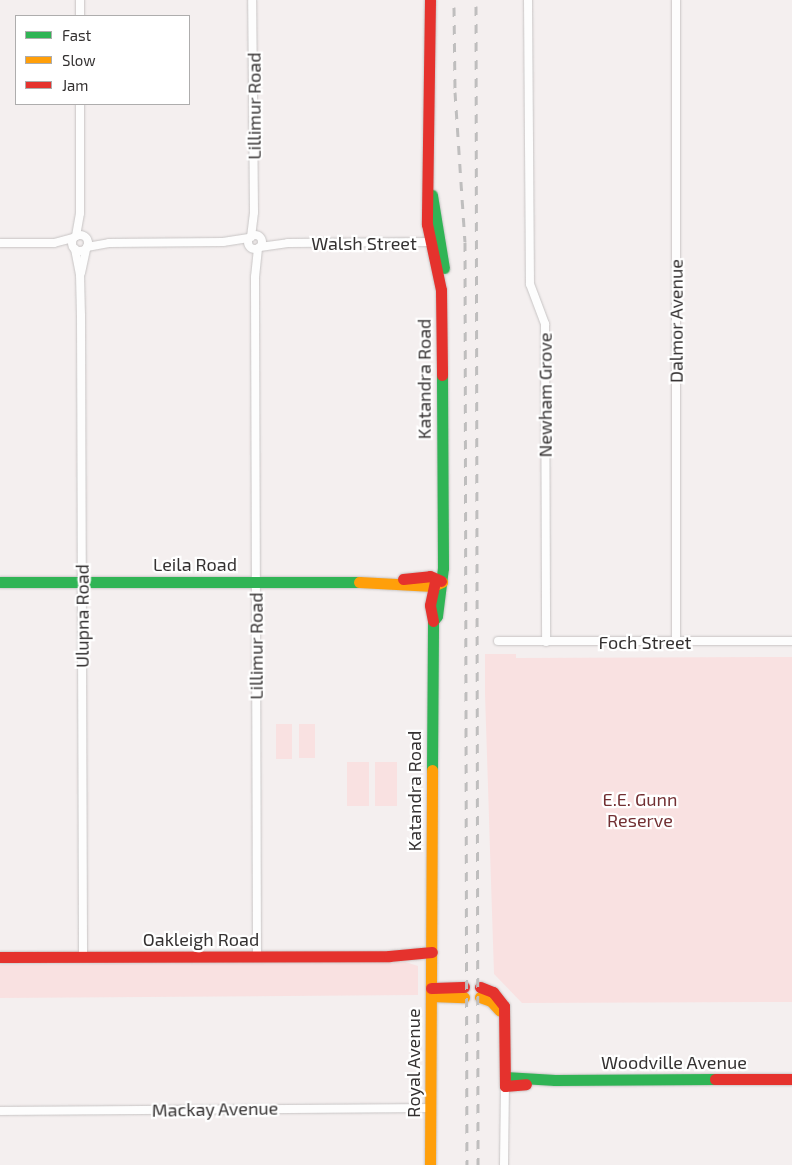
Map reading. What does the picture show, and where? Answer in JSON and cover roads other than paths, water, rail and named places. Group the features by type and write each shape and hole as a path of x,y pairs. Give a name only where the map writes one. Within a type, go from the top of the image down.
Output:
{"street":[{"path":"80,0 80,15"},
{"name":"Lillimur Road","path":"252,0 255,243 256,956"},
{"name":"Newham Grove","path":"528,0 530,286 545,324 546,642"},
{"name":"Dalmor Avenue","path":"676,0 676,641"},
{"name":"Katandra Road","path":"429,3 429,181 436,242 444,267 441,290 442,558 437,582 437,616 433,621 432,957"},
{"name":"Ulupna Road","path":"80,105 80,213 74,248 80,275 83,957"},
{"name":"Ulupna Road","path":"80,213 87,243 80,275"},
{"path":"0,243 54,243 79,251 87,243 75,237 54,243"},
{"name":"Walsh Street","path":"87,243 436,242"},
{"name":"Leila Road","path":"0,582 437,582"},
{"name":"Foch Street","path":"498,641 792,641"},
{"name":"Oakleigh Road","path":"0,957 401,956 409,959 432,957"},
{"name":"Royal Avenue","path":"430,1165 432,957"},
{"path":"431,992 464,992"},
{"path":"480,992 492,1000 505,1019 504,1165"},
{"name":"Woodville Avenue","path":"505,1082 792,1079"},
{"name":"Mackay Avenue","path":"0,1111 430,1108"}],"railway":[{"path":"476,6 478,1165"},
{"path":"454,7 455,92 465,242 467,1165"}],"park label":[{"name":"E.E. Gunn Reserve","path":"640,810"}]}
